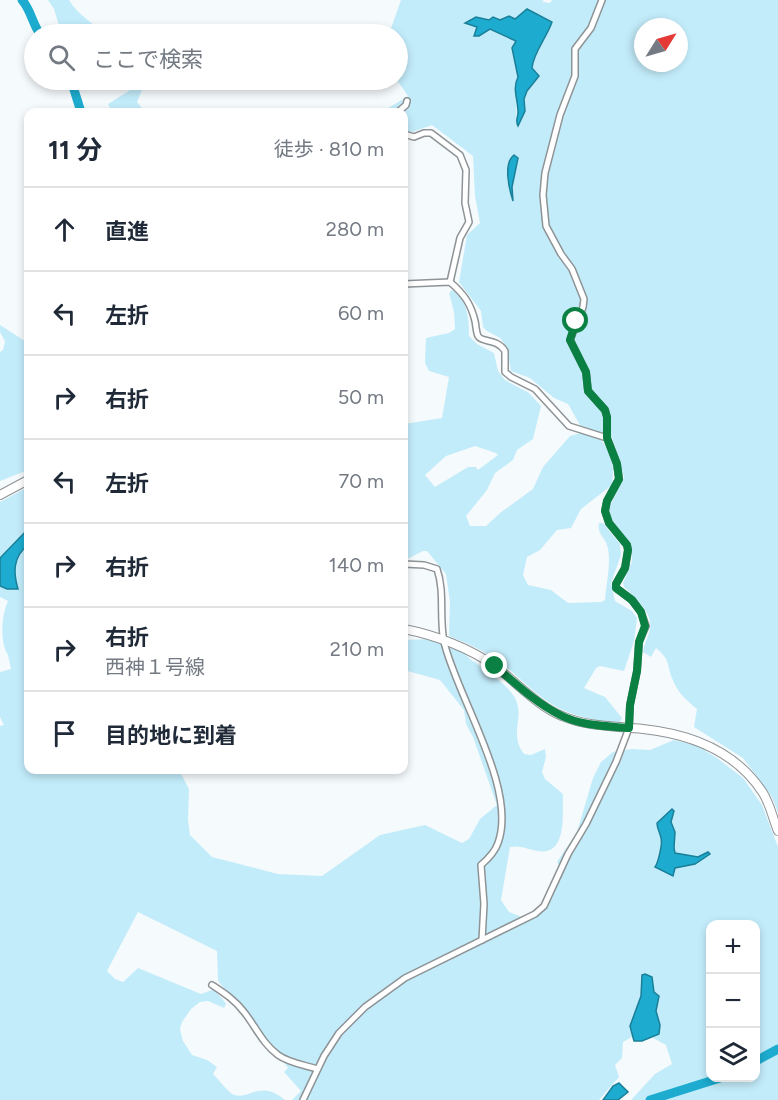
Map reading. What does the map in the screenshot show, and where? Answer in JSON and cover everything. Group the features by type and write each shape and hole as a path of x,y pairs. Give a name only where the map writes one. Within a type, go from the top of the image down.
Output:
{"street":[{"path":"303,1100 317,1069 341,1029 364,1007 405,978 535,914 544,906 568,854 596,805 629,728 639,642 645,626 641,612 632,600 616,588 628,560 628,550 627,545 607,519 605,511 607,501 619,476 607,438 605,410 588,391 586,372 570,340 584,299 572,269 549,233 543,209 544,173 560,115 575,76 575,49 591,28 602,0"},
{"path":"403,108 407,100"},
{"path":"408,135 414,137 424,133 431,134 457,151 463,159 466,170 465,202 469,222 460,238 450,282"},
{"path":"408,284 450,282 466,298 472,308 478,335 482,340 497,342 505,351 505,372 510,377 535,389 569,426 607,438"},
{"path":"0,495 24,482"},
{"path":"408,564 424,565 437,569 442,582 444,641 494,773 502,804 502,819 497,845 482,865 483,940"},
{"path":"408,630 465,648 495,666 560,716 591,725 679,734 708,744 741,766 764,794 778,831"},
{"path":"212,985 231,998 245,1013 262,1039 279,1056 317,1069"}],"shaded area":[{"path":"48,0 69,0 93,24 59,24 54,9"},
{"path":"401,0 544,0 542,2 550,3 552,0 778,0 778,813 772,797 743,758 694,727 697,709 676,687 664,656 656,648 651,657 643,652 649,631 649,617 624,587 623,583 632,561 631,546 611,519 609,508 624,477 612,437 580,425 568,404 554,398 530,378 511,371 507,347 500,338 483,327 481,311 459,282 467,235 480,223 475,196 473,156 432,125 408,134 408,108 388,108 408,96 404,90 408,90 408,24 393,24","holes":["509,16 544,36 532,68 539,77 527,92 525,111 516,121 518,77 512,48 516,41 490,29 479,36 475,35 477,27","518,158 512,187 513,198 508,164"]},
{"path":"130,90 142,90 137,102 142,108 110,108 108,104"},
{"path":"452,290 464,305 468,316 469,336 477,344 494,353 498,371 505,380 529,393 541,406 533,439 517,450 513,460 495,473 487,490 466,516 470,526 486,526 533,489 543,467 570,436 581,433 600,438 610,455 613,465 612,485 581,509 571,528 557,530 540,550 527,557 523,575 528,585 551,590 568,603 601,602 605,600 609,558 607,545 599,530 599,523 603,523 620,544 621,555 611,583 615,601 632,611 637,618 634,641 624,671 600,666 596,668 584,688 605,697 622,718 619,724 585,717 555,706 492,657 449,636 450,602 446,574 427,551 408,558 408,423 442,418 449,377 429,371 425,363 426,338 449,333 455,329 454,312 449,293","holes":["475,446 498,455 478,470 476,467 468,467 435,487 425,475 446,456"]},
{"path":"0,325 24,340 24,472 0,481 0,352 3,350 5,341 0,332"},
{"path":"24,489 24,533 0,558 0,502"},
{"path":"24,549 24,774 181,774 189,789 190,835 212,857 278,874 322,876 380,835 425,825 462,843 469,839 480,819 497,805 473,737 466,724 464,710 440,680 408,671 408,640 430,639 461,650 503,684 513,694 518,707 517,733 520,747 524,754 531,755 545,749 546,757 542,772 545,779 563,794 563,822 559,840 554,847 548,851 538,851 517,846 510,847 501,900 509,912 530,920 542,910 563,872 557,862 577,832 593,778 601,762 613,752 632,749 650,750 674,740 696,745 717,758 743,778 762,805 778,847 778,1100 631,1100 655,1074 672,1064 666,1045 653,1038 659,1033 657,1004 659,1000 654,992 652,977 642,987 631,1022 632,1037 623,1042 622,1058 615,1065 619,1077 599,1100 292,1100 301,1091 284,1072 288,1068 271,1044 218,981 217,951 138,912 107,971 115,979 123,982 138,968 201,994 212,990 226,1004 224,1008 208,1001 200,1002 191,1009 182,1022 180,1029 183,1041 192,1055 207,1060 217,1067 213,1074 234,1095 269,1091 285,1100 0,1100 0,726 4,725 0,717 0,672 11,669 2,629 8,601 0,597 0,586 7,589 17,560"}],"water":[{"path":"527,9 552,22 533,62 532,68 539,76 527,91 524,99 525,111 518,126 515,90 518,77 512,48 516,41 490,29 479,36 474,36 477,27 465,23 476,17 489,20 493,17 500,20 509,16 515,19"},
{"path":"514,155 518,158 512,187 513,201 508,170"},
{"path":"24,533 24,549 16,565 15,577 18,589 7,589 0,586 0,558"},
{"path":"672,809 674,811 671,822 675,832 675,853 698,857 708,852 710,854 695,864 675,868 673,876 655,867 661,844 657,823"},
{"path":"642,975 652,977 654,992 659,996 656,1011 660,1025 659,1034 642,1041 634,1041 630,1026 641,996"},
{"path":"619,1083 628,1092 618,1100 603,1100 613,1086"}],"waterway":[{"path":"22,0 35,24"},
{"path":"74,90 80,108"},
{"path":"760,1059 778,1049"},
{"path":"650,1100 707,1082"}],"route":[{"path":"495,666 560,716 591,725 629,728 639,642 645,626 641,612 632,600 616,588 628,560 628,550 627,545 609,523 605,511 607,501 619,476 607,438 605,410 588,391 586,372 570,340 576,321"}]}
